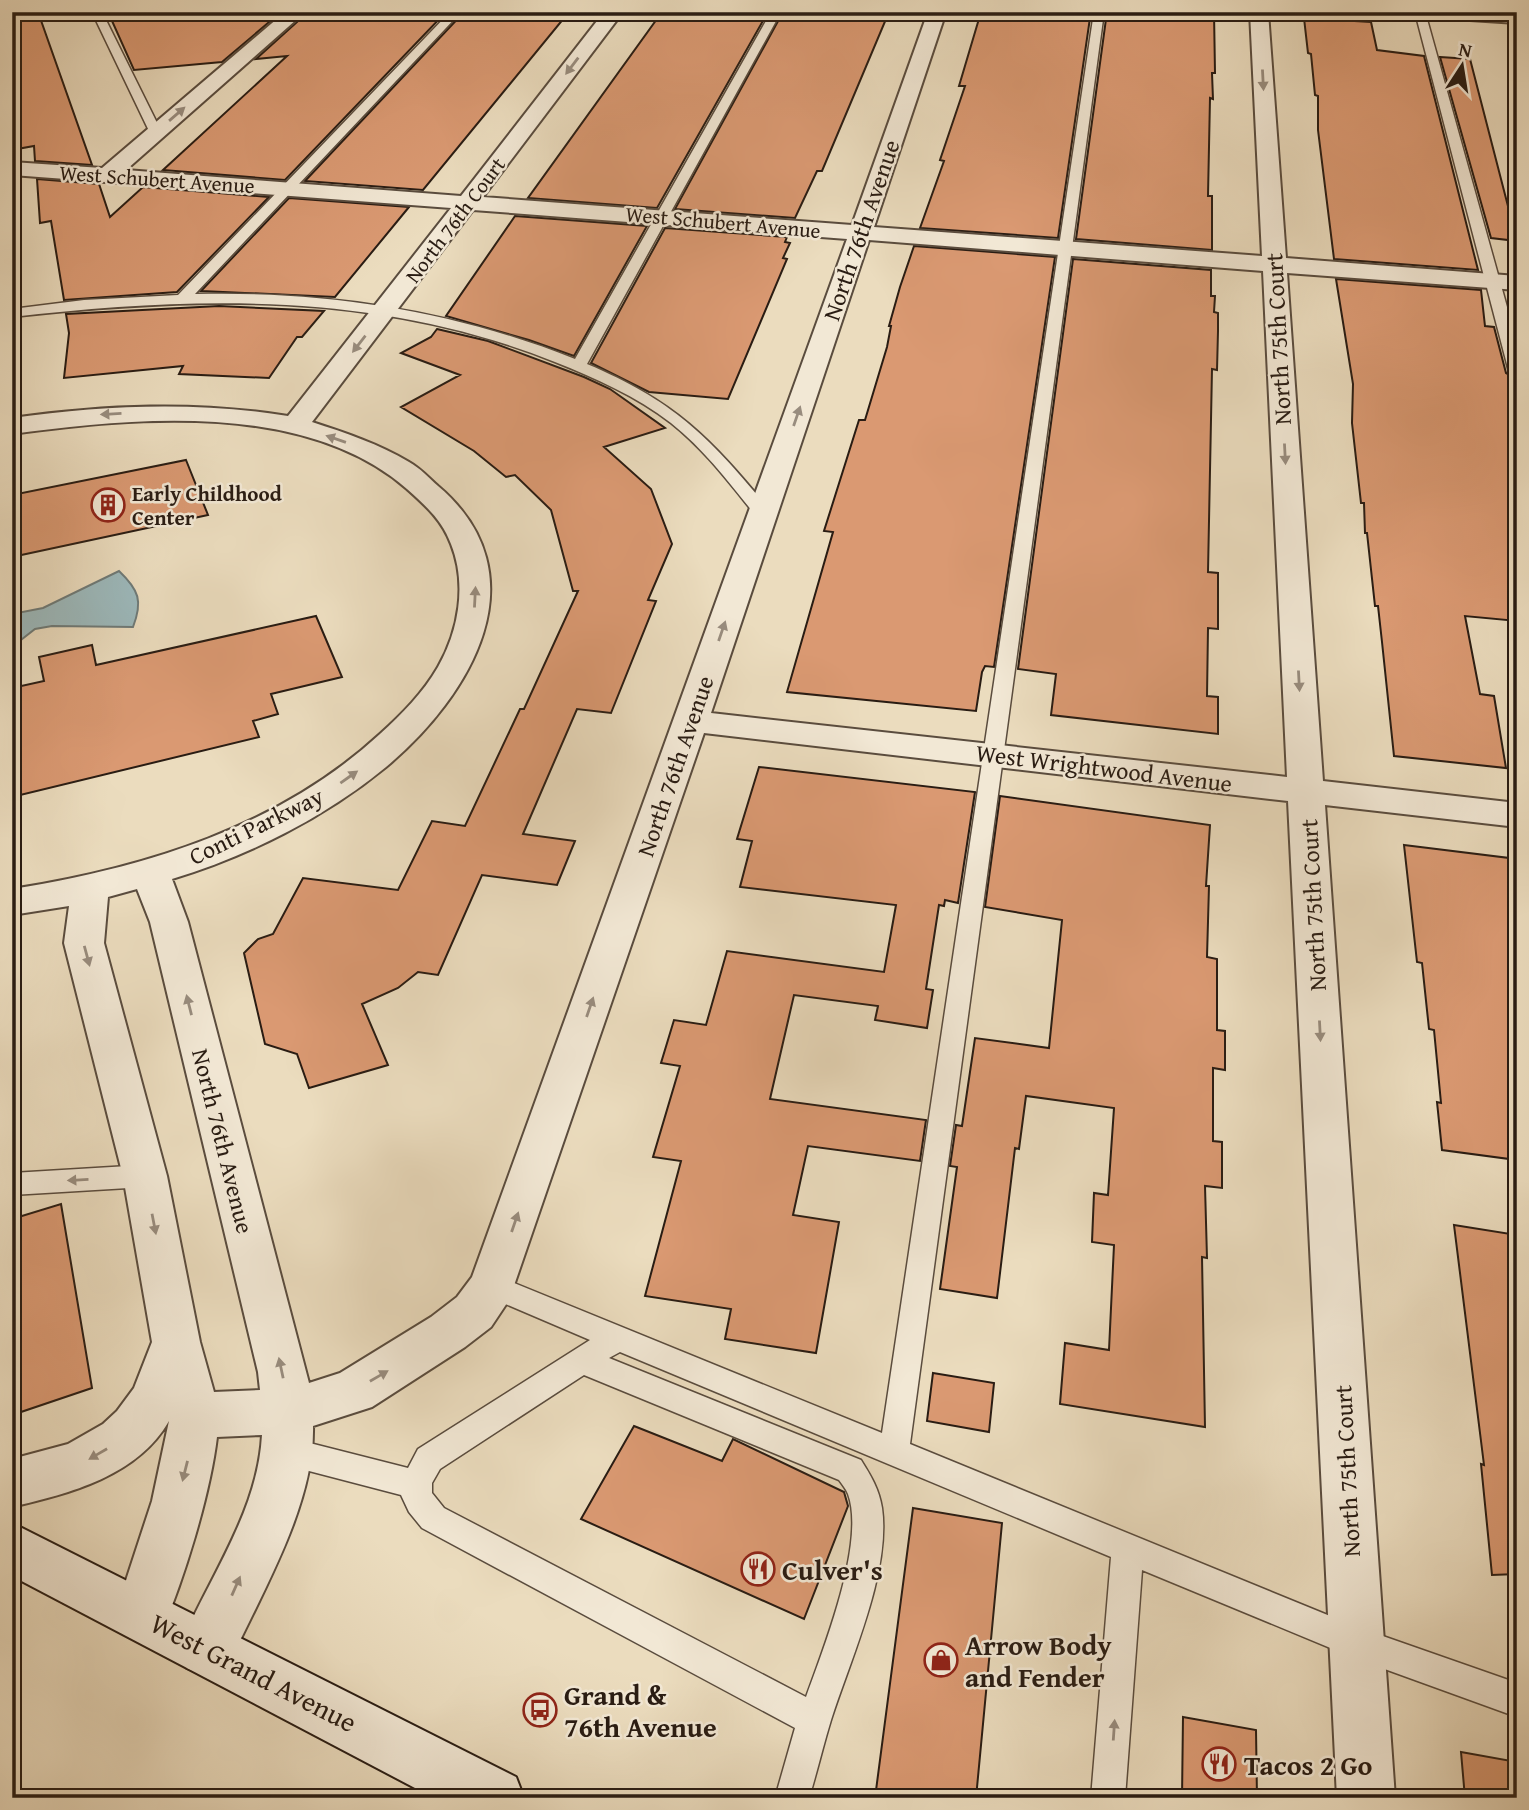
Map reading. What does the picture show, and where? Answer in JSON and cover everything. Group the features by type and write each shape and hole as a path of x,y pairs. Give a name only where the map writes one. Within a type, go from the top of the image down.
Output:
{"street":[{"path":"107,175 156,133 273,20 296,12"},
{"name":"North 76th Court","path":"294,427 614,12"},
{"name":"North 76th Avenue","path":"195,1415 287,1431 383,1374 474,1312 492,1286 937,12"},
{"name":"North 75th Court","path":"1259,12 1366,1798"},
{"path":"1421,12 1517,18"},
{"name":"West Schubert Avenue","path":"12,168 1517,283"},
{"name":"Conti Parkway","path":"12,426 92,415 150,412 219,415 294,427 336,439 374,455 414,479 446,509 463,536 474,566 476,593 470,631 463,650 440,690 405,731 359,770 302,807 250,834 150,872 90,888 12,902"},
{"name":"West Wrightwood Avenue","path":"691,721 1517,815"},
{"name":"North 76th Avenue","path":"150,872 169,922 283,1372 287,1431 268,1513 207,1648"},
{"path":"90,888 84,943 145,1177 176,1342 195,1415 178,1501 142,1614"},
{"path":"12,1483 91,1459 128,1434 147,1413 159,1390 176,1342"},
{"name":"West Grand Avenue","path":"12,1548 495,1798"}],"lane":[{"path":"97,12 156,133"},
{"path":"183,298 456,12"},
{"path":"579,365 776,12"},
{"path":"894,1451 1099,12"},
{"path":"1421,12 1517,372"},
{"path":"12,313 99,302 183,298 304,300 444,321 488,332 579,365 677,420 721,463 763,513"},
{"path":"12,1184 145,1177"},
{"path":"492,1286 1357,1643 1517,1700"},
{"path":"617,1338 429,1459 415,1484 417,1502 433,1518 814,1720"},
{"path":"581,1360 850,1470 862,1488 866,1508 864,1559 839,1656 814,1720 792,1798"},
{"path":"287,1431 415,1484"},
{"path":"1108,1798 1128,1547"}],"water":[{"path":"119,571 131,584 137,596 138,610 133,627 52,626 35,629 12,647 12,614 43,608"}],"building":[{"path":"12,12 38,12 92,165 35,161 34,146 17,149 12,128"},
{"path":"108,12 281,12 222,62 134,70"},
{"path":"308,12 446,12 285,180 163,170 287,56 256,59"},
{"path":"464,12 569,12 423,190 305,181"},
{"path":"662,12 768,12 657,208 528,198"},
{"path":"783,12 889,12 822,171 817,171 795,218 675,209"},
{"path":"981,12 1090,18 1058,238 920,228 944,161 940,160 965,86 959,86"},
{"path":"1109,12 1214,12 1215,73 1212,73 1213,99 1210,98 1208,196 1212,196 1212,250 1076,239"},
{"path":"1304,18 1371,22 1377,50 1424,56 1478,270 1334,259 1318,130 1318,96 1315,95"},
{"path":"1440,57 1470,59 1517,241 1491,238"},
{"path":"37,179 99,184 110,217 143,187 269,197 177,292 64,300 51,221 40,223"},
{"path":"289,198 409,207 335,297 201,291"},
{"path":"515,216 647,226 574,356 446,316"},
{"path":"665,228 787,237 785,242 790,243 783,258 787,259 728,399 649,392 591,363"},
{"path":"914,246 1055,257 994,667 985,666 982,672 976,711 787,692 833,532 824,531 859,420 865,420 887,347 889,326"},
{"path":"1073,259 1211,270 1211,296 1215,296 1214,312 1218,313 1218,331 1217,370 1212,369 1208,572 1218,573 1218,629 1208,628 1207,696 1218,697 1218,734 1051,715 1056,674 1018,669"},
{"path":"1336,279 1481,290 1485,326 1494,327 1506,373 1517,379 1517,431 1514,431 1517,453 1517,621 1465,616 1480,694 1494,696 1506,768 1394,756 1378,606 1375,606 1352,423 1353,384"},
{"path":"219,306 324,311 302,337 297,337 269,378 179,374 183,366 64,378 69,333 66,314"},
{"path":"437,329 488,341 584,377 610,389 665,428 604,447 651,489 672,544 648,600 656,601 611,713 577,709 523,834 575,841 557,885 482,875 438,975 418,972 398,988 362,1004 388,1065 309,1088 297,1054 265,1044 244,953 258,939 273,934 303,878 398,890 432,821 465,826 520,709 524,709 578,591 573,591 551,510 515,475 506,477 474,451 401,407 460,375 401,353 431,337"},
{"name":"Early Childhood Center","path":"186,460 208,515 12,557 12,495"},
{"path":"316,616 342,677 271,694 278,714 253,721 259,737 12,797 12,688 44,681 39,657 92,645 96,665"},
{"path":"759,767 975,792 958,903 945,900 944,906 939,905 926,989 933,990 927,1028 875,1020 878,1006 794,995 770,1099 926,1120 920,1161 808,1146 793,1215 839,1222 816,1353 725,1339 731,1309 645,1296 681,1161 653,1157 680,1066 661,1063 674,1020 706,1025 727,951 884,972 896,905 740,887 752,841 737,839"},
{"path":"1000,796 1210,825 1206,886 1209,886 1207,957 1217,959 1217,1030 1225,1031 1225,1070 1213,1068 1213,1141 1222,1142 1222,1188 1205,1186 1207,1258 1202,1257 1205,1427 1060,1404 1065,1343 1109,1350 1114,1245 1092,1242 1094,1193 1108,1195 1114,1108 1026,1096 1019,1149 1015,1148 997,1298 940,1289 957,1167 950,1166 956,1125 962,1126 975,1038 1049,1048 1062,920 985,907"},
{"path":"1404,845 1509,858 1517,901 1517,1160 1442,1150 1437,1102 1441,1103 1434,1030 1429,1029 1422,963 1417,962"},
{"path":"61,1204 92,1388 12,1415 12,1219"},
{"path":"1454,1225 1517,1235 1517,1574 1492,1575 1481,1464 1484,1465"},
{"path":"933,1373 994,1383 989,1432 927,1421"},
{"name":"Culver's","path":"634,1426 722,1461 733,1439 844,1492 848,1506 804,1619 581,1519"},
{"name":"Arrow Body and Fender","path":"913,1508 1002,1523 976,1798 875,1798"},
{"name":"Tacos 2 Go","path":"1183,1717 1256,1730 1257,1798 1182,1798"},
{"path":"1461,1752 1517,1762 1517,1798 1465,1798"}],"place":[{"name":"Early Childhood Center","path":"108,505"},
{"name":"Culver's","path":"758,1569"},
{"name":"Arrow Body and Fender","path":"941,1660"},
{"name":"Grand & 76th Avenue","path":"540,1710"},
{"name":"Tacos 2 Go","path":"1219,1764"}]}
